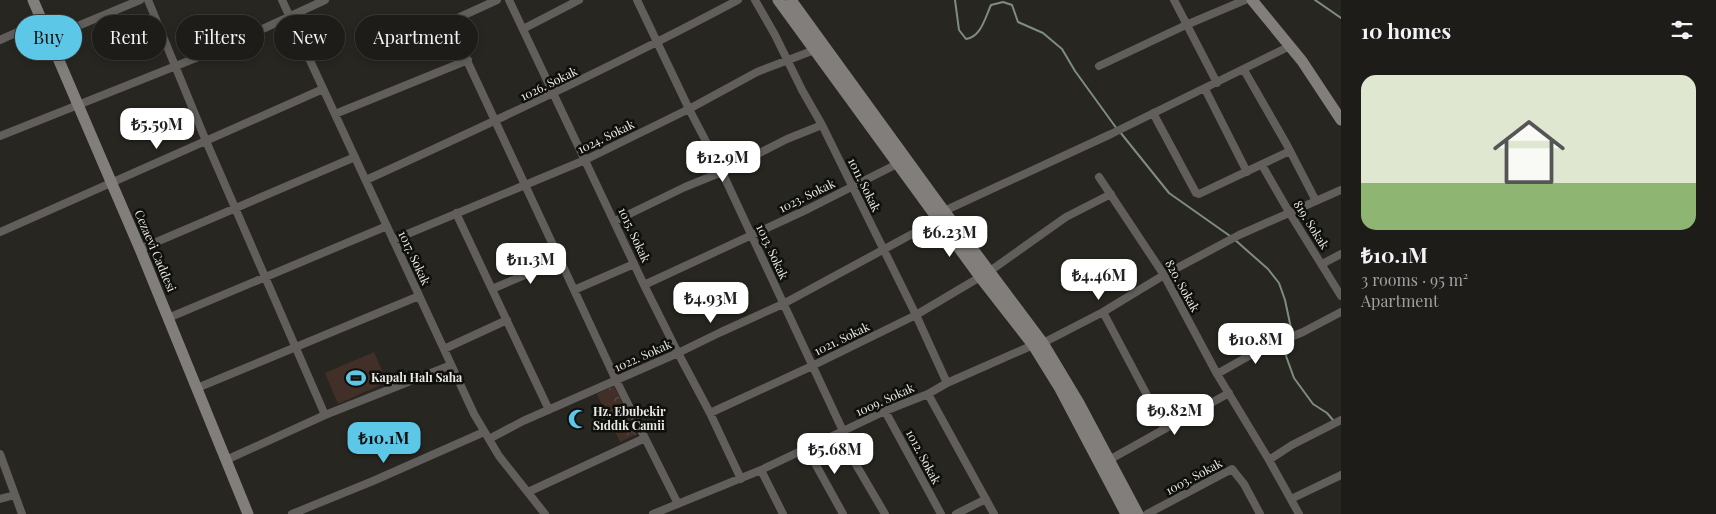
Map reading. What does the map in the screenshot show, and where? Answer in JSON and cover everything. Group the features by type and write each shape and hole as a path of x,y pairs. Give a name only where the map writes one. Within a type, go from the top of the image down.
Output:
{"street":[{"name":"Cezaevi Caddesi","path":"33,0 39,15"},
{"path":"82,24 140,0"},
{"path":"148,0 206,141 326,415"},
{"name":"1017. Sokak","path":"282,0 289,15"},
{"path":"291,15 325,0"},
{"path":"465,15 498,0"},
{"name":"1015. Sokak","path":"509,0 644,285 710,413 741,479"},
{"path":"523,29 579,0"},
{"name":"1013. Sokak","path":"637,0 689,109 722,172 843,431 848,451 885,514"},
{"name":"1026. Sokak","path":"366,180 554,94 738,0"},
{"name":"1011. Sokak","path":"755,0 853,186 947,382"},
{"path":"778,0 820,48 941,215 1038,344 1079,403 1138,514"},
{"path":"791,0 820,48 897,164 941,215"},
{"path":"1174,0 1217,83"},
{"path":"1099,66 1186,24 1245,0"},
{"path":"1252,0 1302,61 1341,120"},
{"path":"0,136 77,104 176,67 274,23"},
{"path":"0,40 15,33"},
{"name":"1022. Sokak","path":"489,439 783,304 941,215 1244,70 1290,46"},
{"name":"1024. Sokak","path":"393,240 585,160 689,109 757,72 820,48"},
{"name":"Cezaevi Caddesi","path":"58,60 140,249 248,514"},
{"name":"1017. Sokak","path":"309,60 474,414 499,456 545,514"},
{"path":"335,114 468,60 616,380 678,504"},
{"path":"1244,70 1316,200"},
{"path":"1205,88 1247,172"},
{"path":"0,232 323,89"},
{"path":"1153,113 1196,192 1199,194 1290,151"},
{"path":"615,221 722,172 787,139 822,125"},
{"path":"140,249 355,157"},
{"name":"1023. Sokak","path":"644,285 897,164"},
{"name":"819. Sokak","path":"1262,165 1341,296"},
{"name":"820. Sokak","path":"1099,177 1164,275 1217,374 1299,514"},
{"name":"1009. Sokak","path":"653,514 667,511 678,504 741,479 885,411 928,394 947,382 1038,344 1103,312 1164,275 1239,234 1341,190"},
{"name":"1021. Sokak","path":"710,413 916,315 985,274 1066,217 1111,194"},
{"path":"456,213 550,410"},
{"path":"168,318 387,226"},
{"path":"1322,264 1341,254"},
{"path":"492,289 560,260"},
{"path":"574,290 634,264"},
{"path":"197,388 419,296"},
{"path":"1103,312 1165,429"},
{"path":"1217,374 1261,349 1303,332 1341,312"},
{"path":"444,349 507,320"},
{"path":"1038,344 1126,514"},
{"path":"226,460 326,415 451,365"},
{"path":"1109,460 1229,393"},
{"path":"928,394 994,514"},
{"name":"1012. Sokak","path":"885,411 941,514"},
{"path":"1269,460 1292,445 1341,420"},
{"path":"292,514 484,432"},
{"path":"528,492 645,438"},
{"path":"806,448 843,514"},
{"path":"0,454 22,514"},
{"name":"1003. Sokak","path":"1147,514 1232,469 1244,484 1260,514"},
{"path":"761,470 783,514"},
{"path":"1291,499 1341,475"},
{"path":"0,499 15,495"},
{"path":"956,514 986,499"}],"green space":[{"name":"Kapalı Halı Saha","path":"374,352 387,382 338,404 325,373"},
{"path":"614,386 637,434 620,442 597,394"}],"waterway":[{"path":"955,0 959,30 966,39 979,31 991,5 1003,2 1012,5 1018,22 1043,33 1062,49 1075,71 1117,129"},
{"path":"1315,0 1341,18"},
{"path":"1120,132 1169,193 1230,236"},
{"path":"1234,239 1268,269 1279,283 1285,300 1292,333"},
{"path":"1290,340 1286,356 1294,378 1313,404 1327,413 1333,420"}],"place":[{"name":"Kapalı Halı Saha","path":"356,378"},
{"name":"Hz. Ebubekir Sıddık Camii","path":"578,419"}]}
